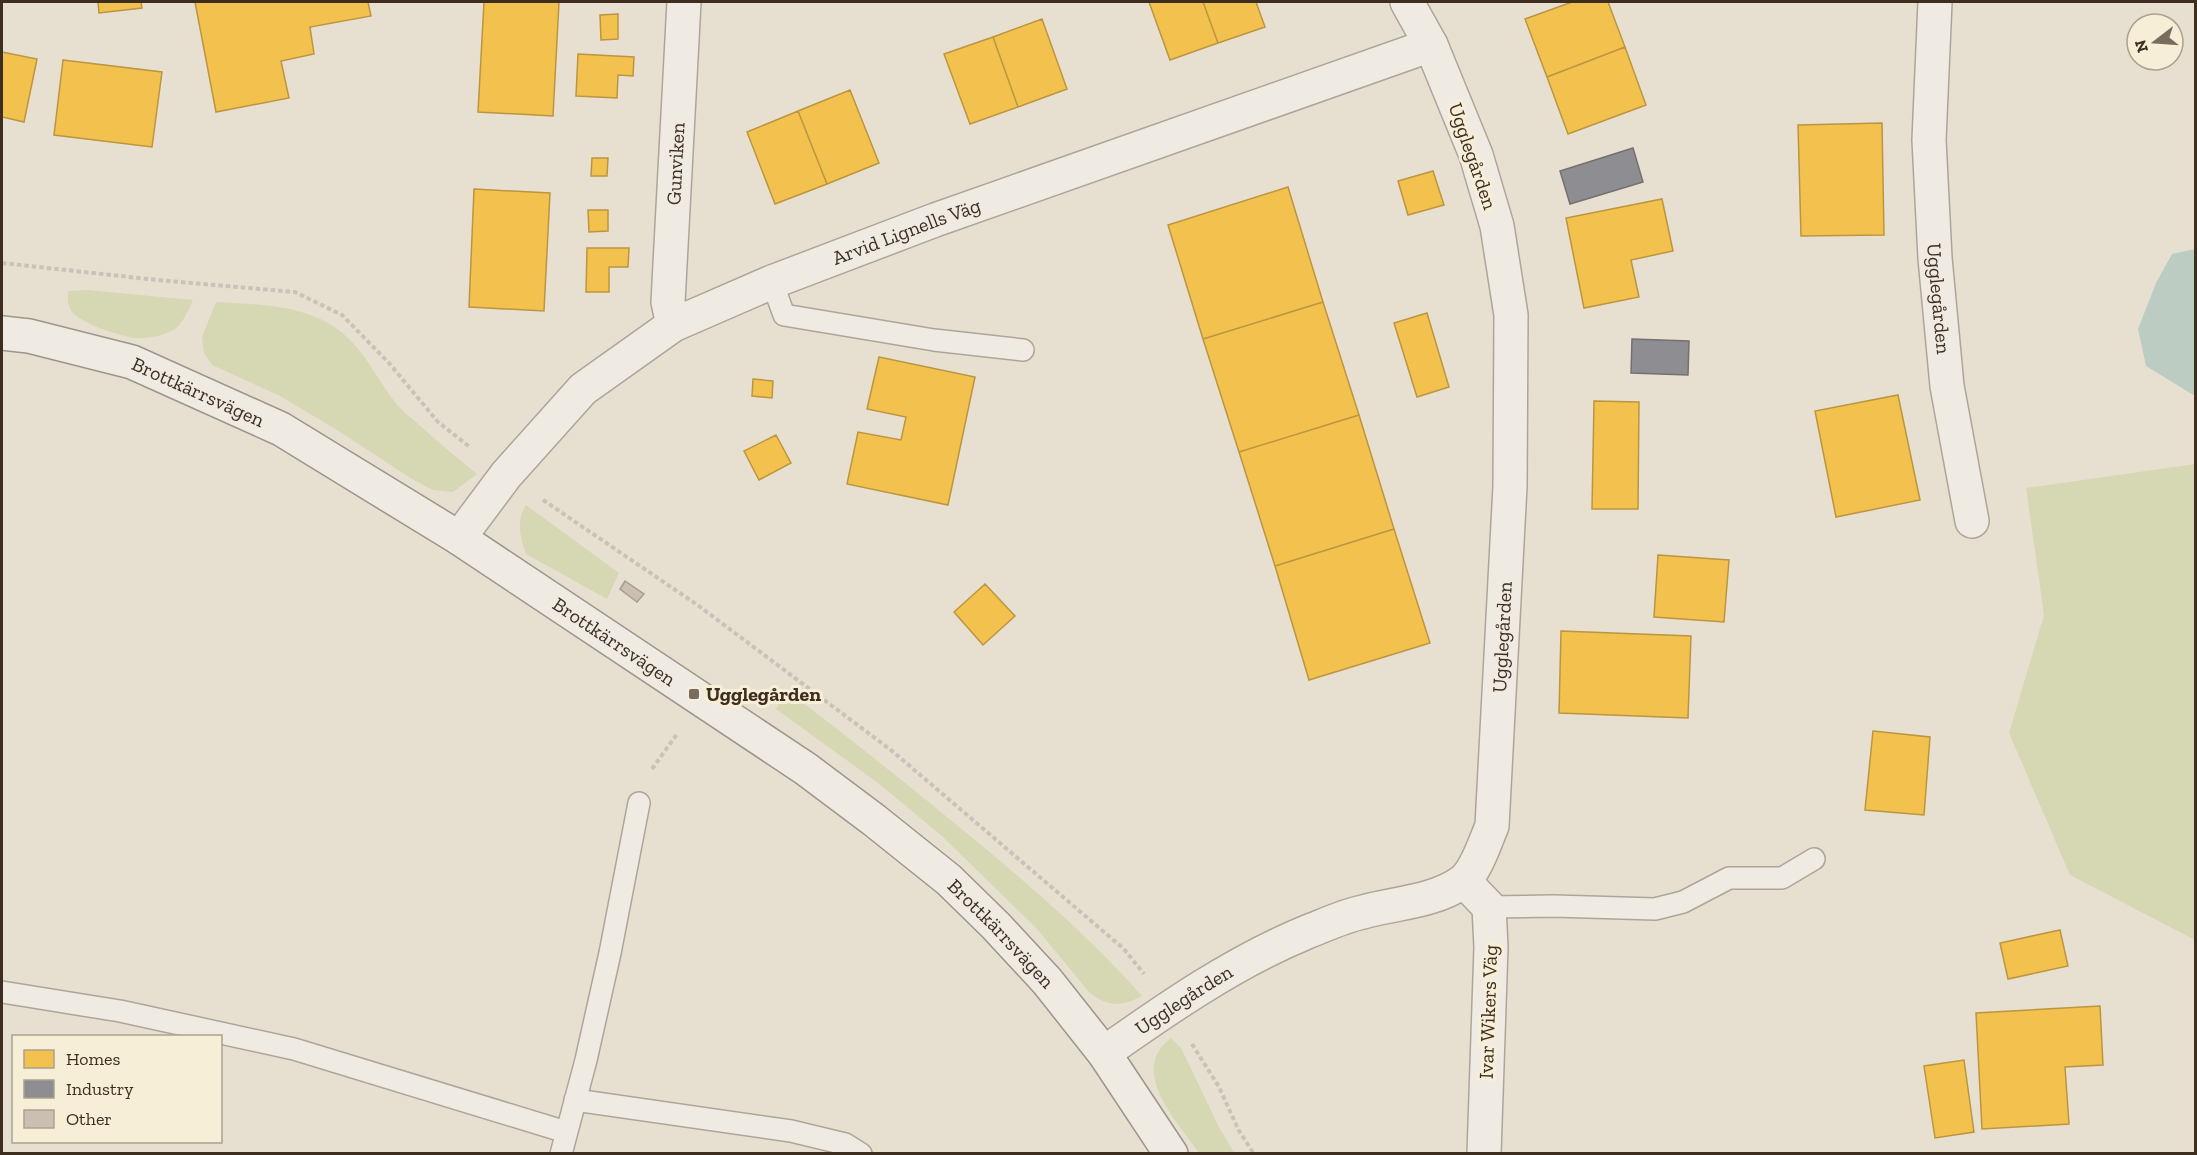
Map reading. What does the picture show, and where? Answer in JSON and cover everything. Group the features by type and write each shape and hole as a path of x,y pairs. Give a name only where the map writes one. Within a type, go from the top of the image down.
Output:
{"street":[{"name":"Gunviken","path":"673,325 668,302 684,2"},
{"name":"Ugglegården","path":"1104,1053 1170,1007 1250,960 1305,933 1360,912 1438,894 1464,881 1476,863 1492,826 1510,486 1511,315 1497,226 1476,155 1431,45 1407,2"},
{"name":"Ugglegården","path":"1935,2 1929,140 1935,258 1947,386 1972,522"},
{"name":"Arvid Lignells Väg","path":"459,538 506,475 583,389 673,325 772,282 988,201 1431,45"},
{"name":"Brottkärrsvägen","path":"2,333 29,336 132,362 281,429 459,538 806,769 949,880 996,926 1047,981 1104,1053 1171,1154"},
{"path":"1464,881 1489,907"},
{"name":"Ivar Wikers Väg","path":"1484,1154 1491,947 1489,907"}],"lane":[{"path":"772,282 784,315 934,340 1023,350"},
{"path":"561,1154 586,1060 610,953 639,803"},
{"path":"1489,907 1656,909 1683,902 1729,878 1782,878 1814,859"},
{"path":"2,992 120,1011 294,1049 566,1132"},
{"path":"575,1101 791,1131 845,1144 861,1154"}],"path":[{"path":"2,263 295,292 342,315 389,363 438,422 506,475 699,606 891,750 1124,949 1170,1007 1219,1087 1239,1131 1254,1154"}],"green space":[{"path":"87,290 193,300 176,328 156,336 135,338 100,328 75,315 69,305 68,291"},
{"path":"216,302 288,309 306,313 338,329 358,349 400,408 477,474 453,492 433,490 280,396 212,365 204,353 202,337"},
{"path":"2196,464 2195,940 2070,875 2009,733 2044,615 2026,488"},
{"path":"526,505 619,573 607,599 526,554 520,529 521,517"},
{"path":"786,690 905,783 1019,877 1083,935 1142,996 1115,1004 1108,1003 1089,992 1037,929 942,836 878,783 776,709"},
{"path":"1171,1038 1181,1048 1234,1153 1199,1153 1169,1112 1155,1081 1154,1066 1159,1051"}],"shaded area":[{"path":"2196,249 2195,396 2146,366 2138,329 2156,283 2172,254"}],"building: Homes":[{"path":"98,2 141,2 142,8 99,13"},
{"path":"195,2 368,2 371,16 310,27 314,54 281,61 289,98 216,112"},
{"path":"484,2 559,2 553,116 478,112"},
{"path":"1149,2 1203,2 1218,43 1170,60"},
{"path":"1203,2 1256,2 1265,27 1218,43"},
{"path":"1572,2 1608,2 1625,47 1547,77 1525,19"},
{"path":"618,14 618,39 601,40 600,15"},
{"path":"1042,19 1067,89 1018,107 993,37"},
{"path":"993,37 1018,107 970,124 944,54"},
{"path":"1625,47 1646,105 1568,134 1547,77"},
{"path":"2,52 37,59 24,122 2,117"},
{"path":"578,54 634,57 633,76 618,75 617,98 576,96"},
{"path":"63,60 162,72 152,147 54,135"},
{"path":"850,90 879,163 827,184 798,111"},
{"path":"798,111 827,184 775,204 747,132"},
{"path":"1882,123 1884,235 1801,236 1798,125"},
{"path":"592,158 608,158 607,176 591,176"},
{"path":"1433,171 1444,205 1408,215 1398,181"},
{"path":"1288,187 1323,302 1203,339 1168,225"},
{"path":"474,189 550,193 544,311 469,307"},
{"path":"1662,199 1673,251 1631,260 1639,297 1584,308 1566,218"},
{"path":"588,210 608,210 608,231 589,232"},
{"path":"587,248 629,248 628,267 609,267 609,292 586,292"},
{"path":"1323,302 1359,415 1239,452 1203,339"},
{"path":"1427,313 1449,387 1417,397 1394,323"},
{"path":"879,357 975,377 948,505 847,484 858,432 901,440 906,417 867,409"},
{"path":"753,379 773,381 772,398 752,396"},
{"path":"1898,395 1920,500 1836,517 1815,411"},
{"path":"1594,401 1639,402 1638,509 1592,509"},
{"path":"1359,415 1394,529 1275,566 1239,452"},
{"path":"776,435 791,463 759,480 744,451"},
{"path":"1394,529 1430,643 1309,680 1275,566"},
{"path":"1658,555 1729,560 1724,622 1654,617"},
{"path":"985,584 1015,616 983,645 954,612"},
{"path":"1561,631 1691,636 1688,718 1559,713"},
{"path":"1873,731 1930,737 1924,815 1865,810"},
{"path":"2060,930 2068,966 2008,979 2000,943"},
{"path":"2100,1006 2103,1065 2065,1067 2069,1124 1982,1129 1976,1013"},
{"path":"1964,1060 1974,1132 1935,1138 1924,1066"}],"building: Industry":[{"path":"1633,148 1643,182 1570,204 1560,171"},
{"path":"1632,339 1689,341 1688,375 1631,373"}],"building: Other":[{"path":"625,581 644,594 637,602 620,589"}],"place":[{"name":"Ugglegården","path":"694,694"}]}
